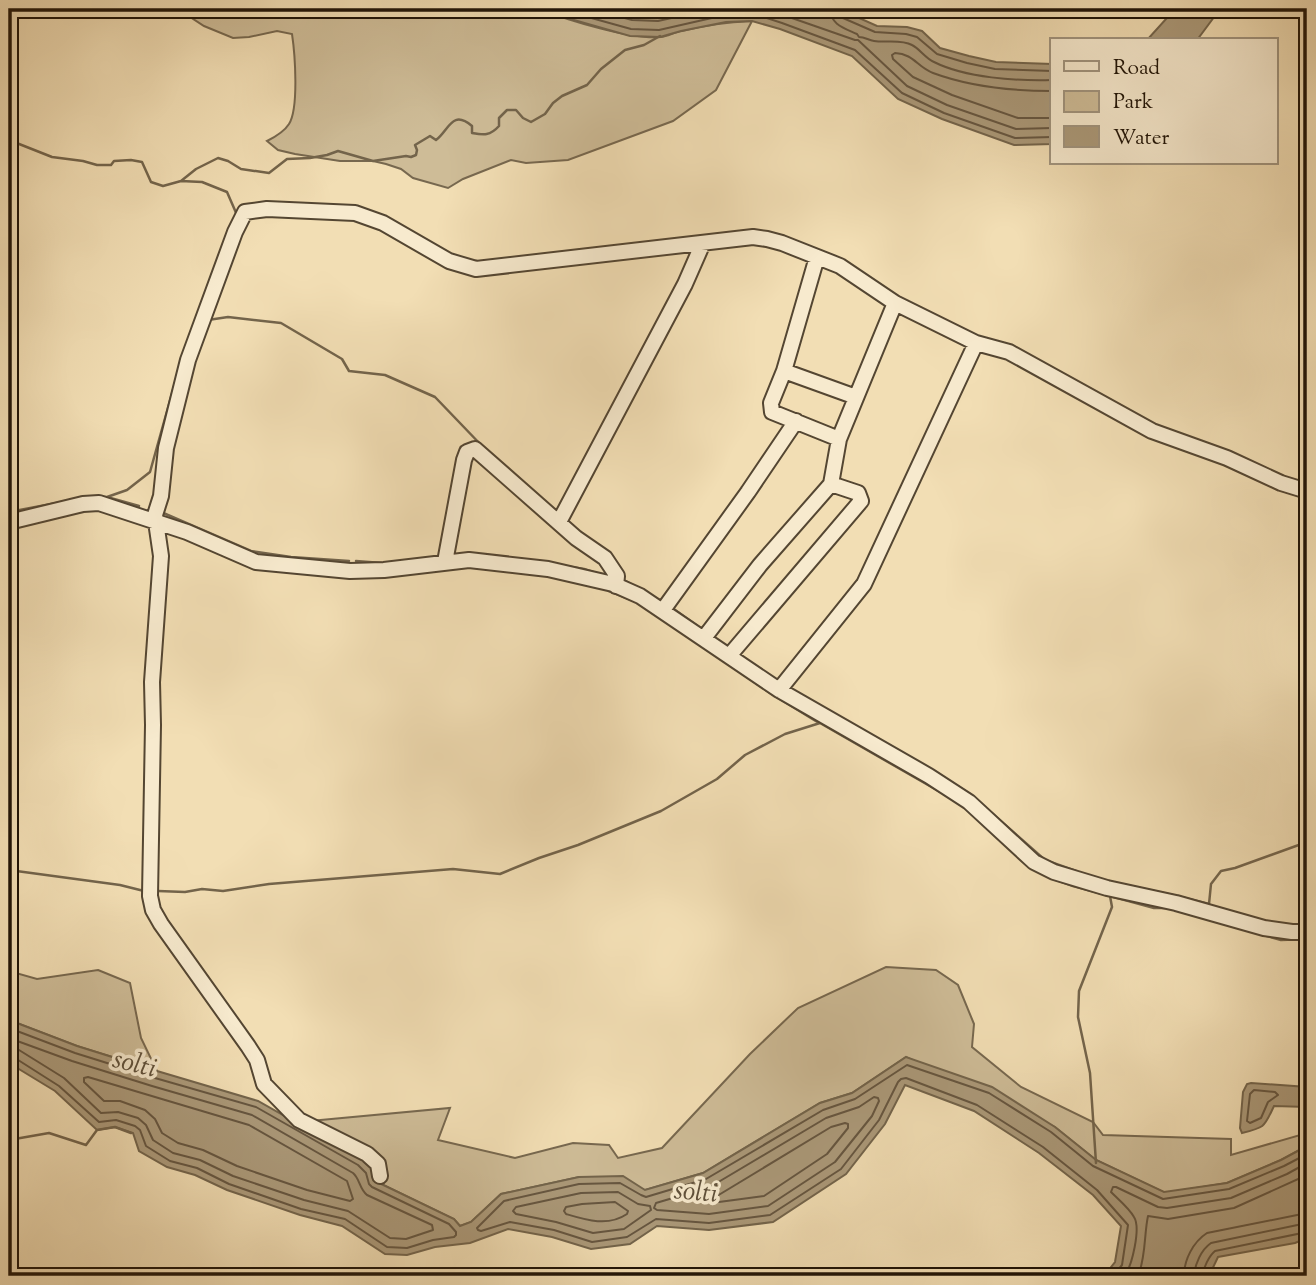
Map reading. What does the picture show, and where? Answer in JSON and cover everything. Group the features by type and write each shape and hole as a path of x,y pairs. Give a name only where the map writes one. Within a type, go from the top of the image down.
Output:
{"street":[{"path":"380,1176 378,1164 367,1154 299,1120 264,1084 257,1060 248,1045 161,924 153,910 150,895 152,682 160,556 156,514 166,448 188,360 235,232 245,212 267,209 355,213 383,223 449,261 476,269 753,237 768,239 840,266 895,303 976,343 1009,352 1152,431 1227,458 1281,484 1307,491"},
{"path":"559,522 678,297 703,243"},
{"path":"817,257 771,408 772,412 839,439"},
{"path":"704,638 760,565 831,484 839,439 895,303"},
{"path":"779,690 864,584 976,343"},
{"path":"784,370 856,397"},
{"path":"663,610 796,421"},
{"path":"445,562 464,460 469,449 475,449 576,538 605,558 617,576 615,586"},
{"path":"729,656 861,500 858,493 831,484"},
{"path":"9,522 83,504 99,503 187,532 256,562 350,570 384,570 469,560 548,569 615,586 640,596 779,690 970,802 1034,862 1054,872 1107,888 1176,902 1264,928 1307,932"}],"green space":[{"path":"178,9 540,9 600,28 649,37 708,25 752,21 716,90 673,121 568,160 526,163 511,160 463,179 448,188 413,178 401,169 373,161 340,161 278,150 267,141 285,129 292,116 295,80 292,34 277,31 233,38 204,26"},
{"path":"886,967 936,970 958,985 974,1024 972,1047 1021,1087 1093,1122 1103,1135 1231,1139 1231,1155 1307,1133 1307,1146 1227,1183 1165,1193 1096,1160 1055,1127 906,1057 852,1093 820,1103 703,1173 645,1190 579,1177 501,1194 471,1222 460,1226 454,1219 375,1181 299,1122 450,1108 438,1140 515,1158 573,1143 609,1145 618,1158 662,1148 750,1054 798,1008"},
{"path":"98,970 130,983 141,1038 157,1071 77,1046 9,1020 9,971 37,979"}],"water":[{"path":"540,9 839,9 877,26 907,27 922,31 940,48 969,56 996,62 1050,64 1050,144 1014,145 942,119 898,99 852,56 752,21 726,22 660,37 630,36"},
{"path":"1175,9 1220,9 1198,38 1149,38"},
{"name":"solti","path":"9,1020 77,1046 258,1101 362,1160 373,1169 375,1181 454,1219 460,1226 471,1222 501,1194 579,1177 623,1176 645,1190 703,1173 820,1103 852,1093 906,1057 992,1087 1055,1127 1096,1160 1164,1192 1227,1183 1307,1146 1307,1238 1295,1243 1218,1257 1209,1276 1104,1276 1115,1262 1121,1226 1093,1195 1039,1153 974,1111 905,1085 885,1124 846,1174 773,1222 709,1230 657,1226 630,1244 591,1249 552,1237 508,1229 470,1243 435,1247 407,1255 385,1254 342,1226 300,1215 167,1167 139,1151 133,1133 115,1127 97,1130 55,1091 9,1063"},
{"path":"1247,1084 1307,1087 1307,1107 1274,1106 1263,1125 1242,1133 1240,1128 1243,1092"}],"waterway":[{"path":"9,140 52,157 97,165 111,165 114,161 142,162 151,182 163,186 181,181 196,169 218,158 241,169 269,173 287,159 310,158 338,151 373,161 411,157 416,155 415,145 430,136 436,140 455,120 465,121 472,126 472,133 483,134 493,132 499,126 499,118 507,110 516,110 531,122 545,114 562,96 587,85 601,69 625,50 644,45 660,36"},
{"path":"181,181 202,182 227,192 237,215"},
{"path":"208,320 228,317 281,323 342,359 349,371 385,375 435,397 483,447"},
{"path":"107,497 127,490 150,472 176,379"},
{"path":"102,497 139,506"},
{"path":"9,512 67,501"},
{"path":"161,512 251,551 349,561"},
{"path":"413,560 441,556"},
{"path":"492,556 506,557"},
{"path":"356,561 382,563"},
{"path":"565,566 602,575"},
{"path":"622,579 640,589"},
{"path":"609,591 639,603"},
{"path":"646,592 661,601"},
{"path":"671,607 703,630"},
{"path":"714,654 819,723"},
{"path":"158,891 223,891 269,884 453,869 500,874 661,811 717,779 745,755 785,734 820,723 942,793"},
{"path":"937,773 970,794 1045,860 1076,871"},
{"path":"1126,885 1209,904 1211,884 1221,871 1307,842"},
{"path":"9,870 120,885 144,891"},
{"path":"1051,878 1110,896 1112,907 1079,991 1078,1017 1090,1073 1096,1163"},
{"path":"1110,896 1154,908 1165,908"},
{"path":"1232,926 1281,940 1307,939"},
{"path":"9,1140 49,1133 86,1145 97,1130 115,1127 131,1133"}]}
